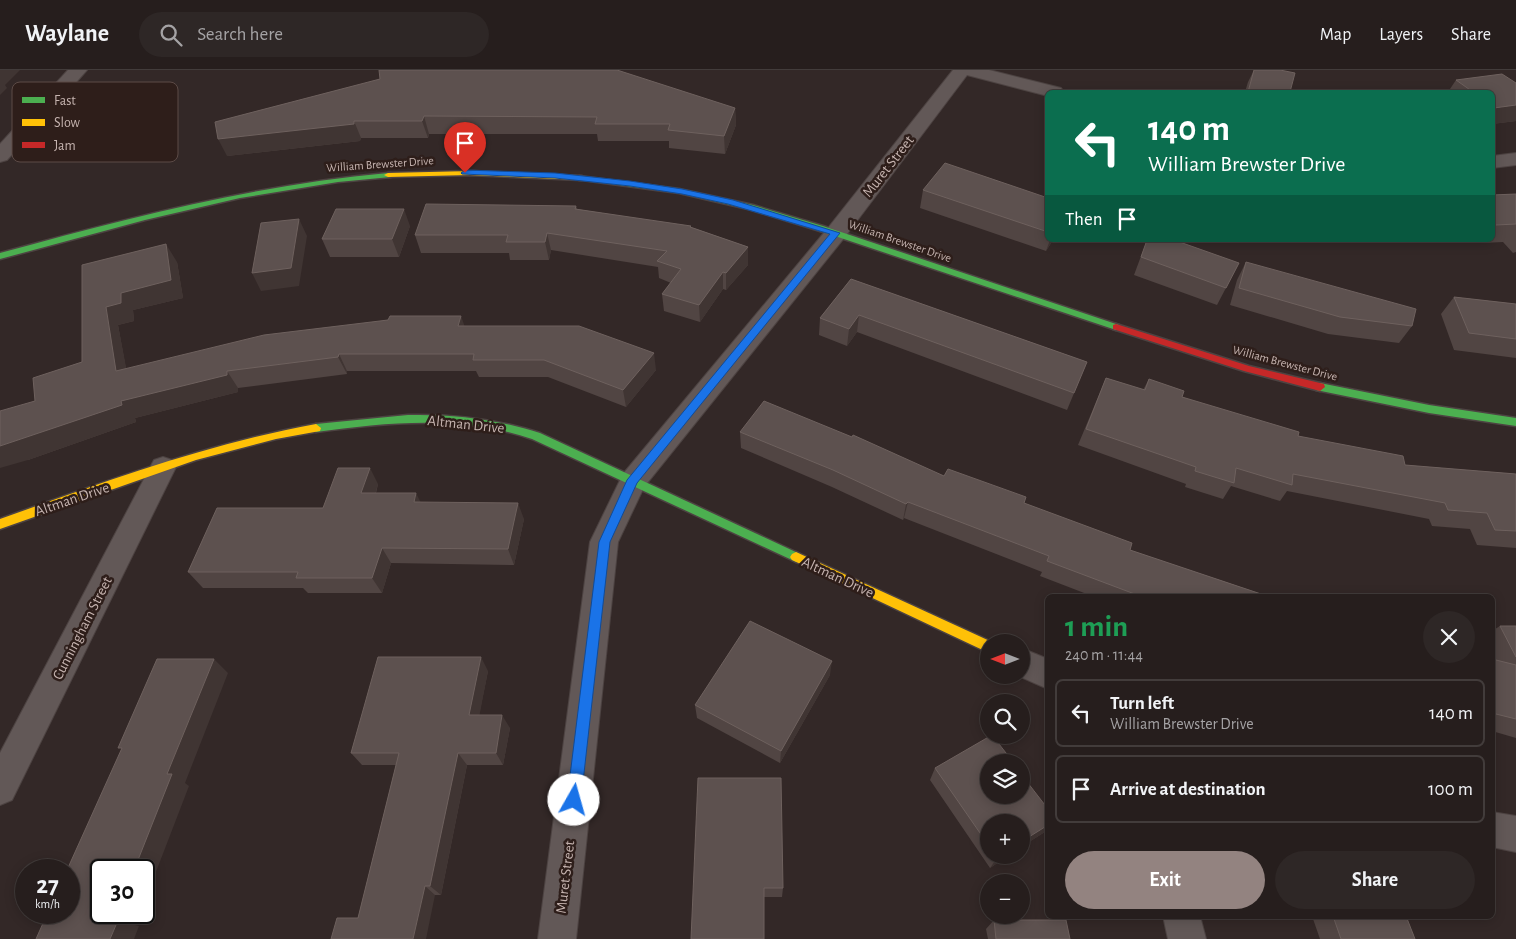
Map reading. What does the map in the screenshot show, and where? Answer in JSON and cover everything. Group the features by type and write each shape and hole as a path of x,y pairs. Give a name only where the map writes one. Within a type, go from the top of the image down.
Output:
{"street":[{"path":"67,82 78,70"},
{"name":"Muret Street","path":"558,939 604,542 632,480 836,233 962,70"},
{"path":"968,70 1047,90"},
{"path":"0,156 12,143"},
{"path":"1495,162 1516,159"},
{"name":"William Brewster Drive","path":"0,256 177,210 272,190 343,179 485,172 565,176 682,192 730,202 836,233 996,288 1281,378 1451,414 1516,422"},
{"name":"Altman Drive","path":"0,524 163,467 254,440 318,426 370,420 443,419 494,424 536,436 980,643"},
{"name":"Cunningham Street","path":"0,788 163,467"},
{"path":"1030,666 1045,674"},
{"path":"1495,830 1516,834"},
{"path":"1182,919 1187,939"}],"building":[{"path":"379,70 617,70 735,108 724,136 668,130 670,124 595,124 597,117 424,116 422,121 354,121 354,124 218,139 215,122 380,79"},
{"path":"1254,70 1280,70 1295,73 1291,90 1249,90"},
{"path":"1502,74 1516,83 1516,105 1495,108 1495,90 1470,90 1456,80"},
{"path":"945,163 1045,197 1045,231 923,190"},
{"path":"1516,194 1516,224 1495,224 1495,195"},
{"path":"426,204 576,206 575,209 691,226 748,247 726,273 723,272 699,305 662,294 681,269 657,261 667,251 547,233 545,242 506,242 508,235 415,235"},
{"path":"336,209 404,209 392,239 322,239"},
{"path":"299,219 291,268 252,273 261,223"},
{"path":"1146,242 1180,242 1239,263 1226,288 1141,257"},
{"path":"166,244 171,280 121,293 121,303 106,307 116,371 264,335 388,320 390,316 461,316 458,326 579,326 654,353 623,390 544,360 473,360 474,354 339,354 338,357 227,371 227,375 121,401 122,405 0,446 0,411 35,401 33,378 82,362 82,265"},
{"path":"1246,262 1416,309 1412,326 1340,317 1239,288"},
{"path":"851,279 1087,362 1074,393 859,315 849,329 820,318"},
{"path":"1454,297 1516,304 1516,339 1469,333"},
{"path":"1106,378 1145,390 1149,379 1184,391 1182,397 1299,432 1298,436 1403,456 1405,465 1516,474 1516,531 1495,530 1487,513 1448,510 1445,503 1293,474 1292,485 1236,468 1234,483 1195,471 1196,467 1086,429"},
{"path":"764,401 852,437 853,435 944,476 948,469 1026,497 1024,503 1132,543 1130,550 1261,594 1135,594 1047,561 1049,556 908,502 906,504 833,470 740,432"},
{"path":"338,468 370,468 361,493 416,493 414,502 518,503 508,549 382,548 372,578 296,578 298,572 188,572 217,508 323,508"},
{"path":"750,621 832,661 781,751 695,705"},
{"path":"1500,626 1516,626 1516,657"},
{"path":"378,657 481,657 469,715 502,715 496,753 458,753 430,886 425,886 413,939 331,939 337,918 358,918 399,753 351,753"},
{"path":"157,659 214,659 167,774 172,774 138,859 90,859 90,924 116,924 110,939 36,939 43,924 80,924 80,859 72,859 122,748 118,748"},
{"path":"1495,660 1516,665 1516,719 1495,714"},
{"path":"980,742 980,744 999,744 1007,754 980,754 980,804 1030,804 1030,786 1045,805 1045,827 1030,836 1030,814 980,814 980,833 935,768"},
{"path":"698,778 781,778 783,888 764,888 764,939 691,939"},
{"path":"1334,919 1407,919 1415,939 1341,939"},
{"path":"1030,920 1066,920 1070,939 996,939 994,924 1030,924"}],"traffic: fast":[{"path":"0,256 144,217 240,195 338,180 388,175"},
{"path":"582,178 679,191 750,207 820,228 1116,327"},
{"path":"1320,387 1429,409 1516,422"},
{"path":"316,428 361,422 408,419 454,419 509,427 536,436 796,557"}],"traffic: slow":[{"path":"388,175 470,173 582,178"},
{"path":"0,524 156,468 236,445 316,428"},
{"path":"796,557 980,643"}],"traffic: jam":[{"path":"1116,327 1248,369 1320,387"}],"route":[{"path":"465,173 555,175 630,183 730,202 836,233 632,480 604,542 574,800"}]}
